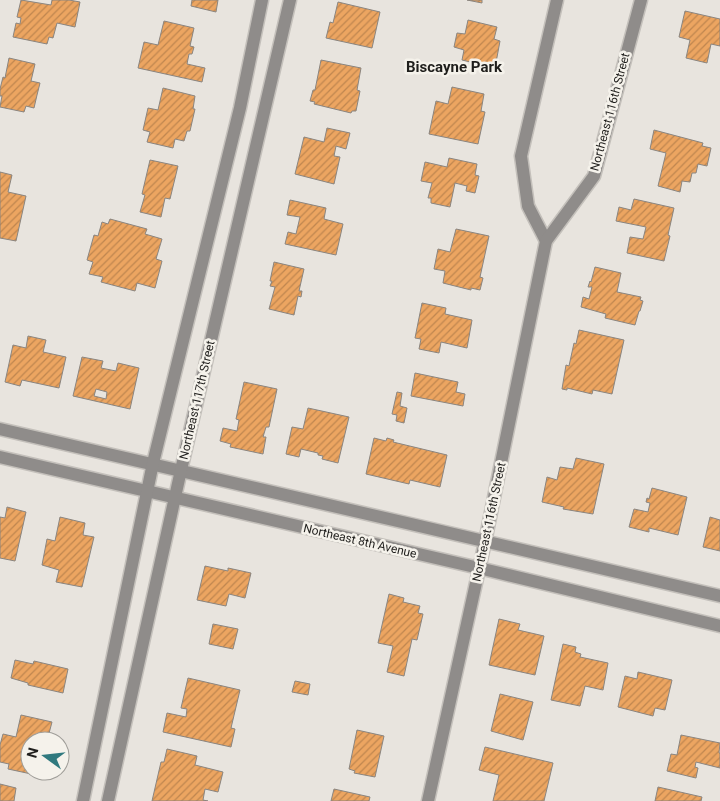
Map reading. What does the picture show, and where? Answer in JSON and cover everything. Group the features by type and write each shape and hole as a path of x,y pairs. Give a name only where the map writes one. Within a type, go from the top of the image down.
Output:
{"street":[{"path":"83,801 153,463 240,108 262,0"},
{"name":"Northeast 117th Street","path":"108,801 181,470 290,0"},
{"path":"546,241 528,206 521,156 557,0"},
{"name":"Northeast 116th Street","path":"428,801 485,542 546,241 594,176 641,0"},
{"path":"0,429 720,596"},
{"name":"Northeast 8th Avenue","path":"0,458 479,568 720,626"}],"building":[{"path":"21,0 51,5 52,0 80,2 75,27 57,23 53,38 49,37 47,44 13,37 16,23 20,24 21,18 17,17"},
{"path":"192,0 218,0 216,12 191,6"},
{"path":"467,0 482,0 482,3"},
{"path":"338,2 380,12 372,48 326,38 330,22 333,23"},
{"path":"685,11 720,19 720,46 711,44 707,63 686,58 690,40 679,37"},
{"path":"468,20 497,27 494,39 500,41 495,68 462,60 464,50 454,47 457,33 465,34"},
{"path":"164,21 194,28 190,46 194,47 192,54 189,54 187,64 205,68 202,82 138,68 144,42 158,45"},
{"path":"9,58 35,64 31,81 40,83 34,108 26,106 24,112 0,107 2,96 0,96 0,89 3,77 5,78"},
{"path":"321,60 361,68 357,90 360,91 356,111 351,113 314,104 315,102 310,101 313,90 315,90"},
{"path":"452,87 484,94 481,111 485,112 478,144 429,134 436,101 448,104"},
{"path":"163,88 195,96 193,109 195,109 190,131 187,131 184,141 175,139 173,148 147,142 150,132 143,130 148,108 158,110"},
{"path":"327,128 350,133 346,149 336,146 334,156 340,157 334,184 295,174 304,137 324,142"},
{"path":"654,130 703,143 702,146 711,148 707,166 698,164 696,173 692,173 690,182 682,181 680,192 658,186 666,153 650,149"},
{"path":"449,158 477,164 475,175 479,176 475,193 466,191 467,186 455,183 450,207 431,203 431,198 428,198 432,183 421,181 425,162 447,167"},
{"path":"150,160 178,166 170,199 165,198 161,217 140,212 145,195 142,194"},
{"path":"0,172 12,175 8,192 26,196 16,241 0,238"},
{"path":"634,199 674,208 664,261 627,253 630,237 643,239 646,227 616,221 619,207 631,210"},
{"path":"290,200 326,208 324,219 343,224 336,255 285,244 288,232 296,234 300,217 287,215"},
{"path":"110,219 147,229 145,234 162,239 156,259 162,261 155,288 137,283 135,291 101,282 103,277 89,274 93,262 87,260 94,235 98,236 102,222 108,224"},
{"path":"456,229 489,236 480,277 483,278 480,290 471,288 471,290 443,283 445,271 434,269 438,249 450,252"},
{"path":"274,262 304,269 299,291 302,291 301,297 298,296 294,315 269,309 275,287 270,286"},
{"path":"595,267 621,273 617,292 641,297 640,300 643,301 635,325 605,318 606,314 581,307 583,297 589,299 592,287 588,287"},
{"path":"422,303 446,308 445,314 472,320 467,348 441,342 439,353 419,349 421,339 415,338"},
{"path":"579,330 624,340 612,394 593,390 592,394 567,388 567,390 562,389 566,365 569,366"},
{"path":"28,336 46,340 43,352 66,357 59,388 22,380 20,386 5,382 13,345 26,348"},
{"path":"82,357 103,361 101,368 116,371 118,363 139,368 130,409 73,396","holes":["96,389 107,392 106,399 94,396"]},
{"path":"415,373 458,382 456,392 465,394 463,406 411,396"},
{"path":"244,382 277,389 269,427 266,427 263,437 266,437 263,454 230,447 231,444 220,441 223,428 237,431 239,420 236,419"},
{"path":"397,392 402,393 400,406 407,408 404,423 396,421 397,415 392,414"},
{"path":"308,408 349,417 338,463 322,459 323,456 318,455 318,453 301,449 299,457 286,454 292,427 303,429"},
{"path":"374,438 386,441 387,438 394,440 393,442 447,455 440,487 410,480 409,484 366,474"},
{"path":"576,458 604,464 593,514 563,509 564,507 542,502 547,477 557,480 560,467 573,469"},
{"path":"652,488 687,497 678,535 649,528 649,532 629,527 634,509 648,512 650,503 646,502 647,498 649,499"},
{"path":"7,507 26,512 15,561 0,558 0,517 5,518"},
{"path":"60,517 85,523 83,535 94,537 82,587 56,582 59,570 42,565 47,539 55,541"},
{"path":"710,517 720,520 720,551 703,547"},
{"path":"205,566 251,573 245,598 229,594 226,606 197,600"},
{"path":"389,594 404,598 403,602 420,606 418,613 423,614 417,640 412,639 404,676 387,672 393,646 378,643"},
{"path":"499,619 520,624 518,630 544,636 535,675 489,665"},
{"path":"213,624 238,629 233,649 209,644"},
{"path":"563,644 576,647 575,652 581,654 580,657 608,663 603,690 585,686 580,706 551,700"},
{"path":"15,660 33,664 34,661 68,669 63,693 28,685 28,683 11,678"},
{"path":"638,672 672,680 665,710 655,708 653,716 618,707 625,676 637,679"},
{"path":"188,678 240,690 231,728 235,729 231,747 163,732 167,713 186,717 187,709 181,708"},
{"path":"295,681 310,684 308,695 292,692"},
{"path":"500,694 533,702 523,740 491,731"},
{"path":"21,715 52,722 50,731 20,731 20,772 8,769 9,764 0,762 0,745 3,734 16,737"},
{"path":"357,730 384,736 375,777 354,773 355,771 349,769"},
{"path":"681,735 720,743 720,768 696,762 695,767 698,768 696,778 667,771 671,754 677,755"},
{"path":"485,747 553,763 544,801 493,801 499,775 479,770"},
{"path":"167,749 197,756 195,765 223,772 218,792 205,789 203,800 208,801 152,801 161,762 164,762"},
{"path":"0,784 16,788 14,801 0,801"},
{"path":"658,787 702,797 701,801 655,801"},
{"path":"334,789 370,797 369,801 331,801"}],"district":[{"name":"Biscayne Park","path":"454,67"}]}
